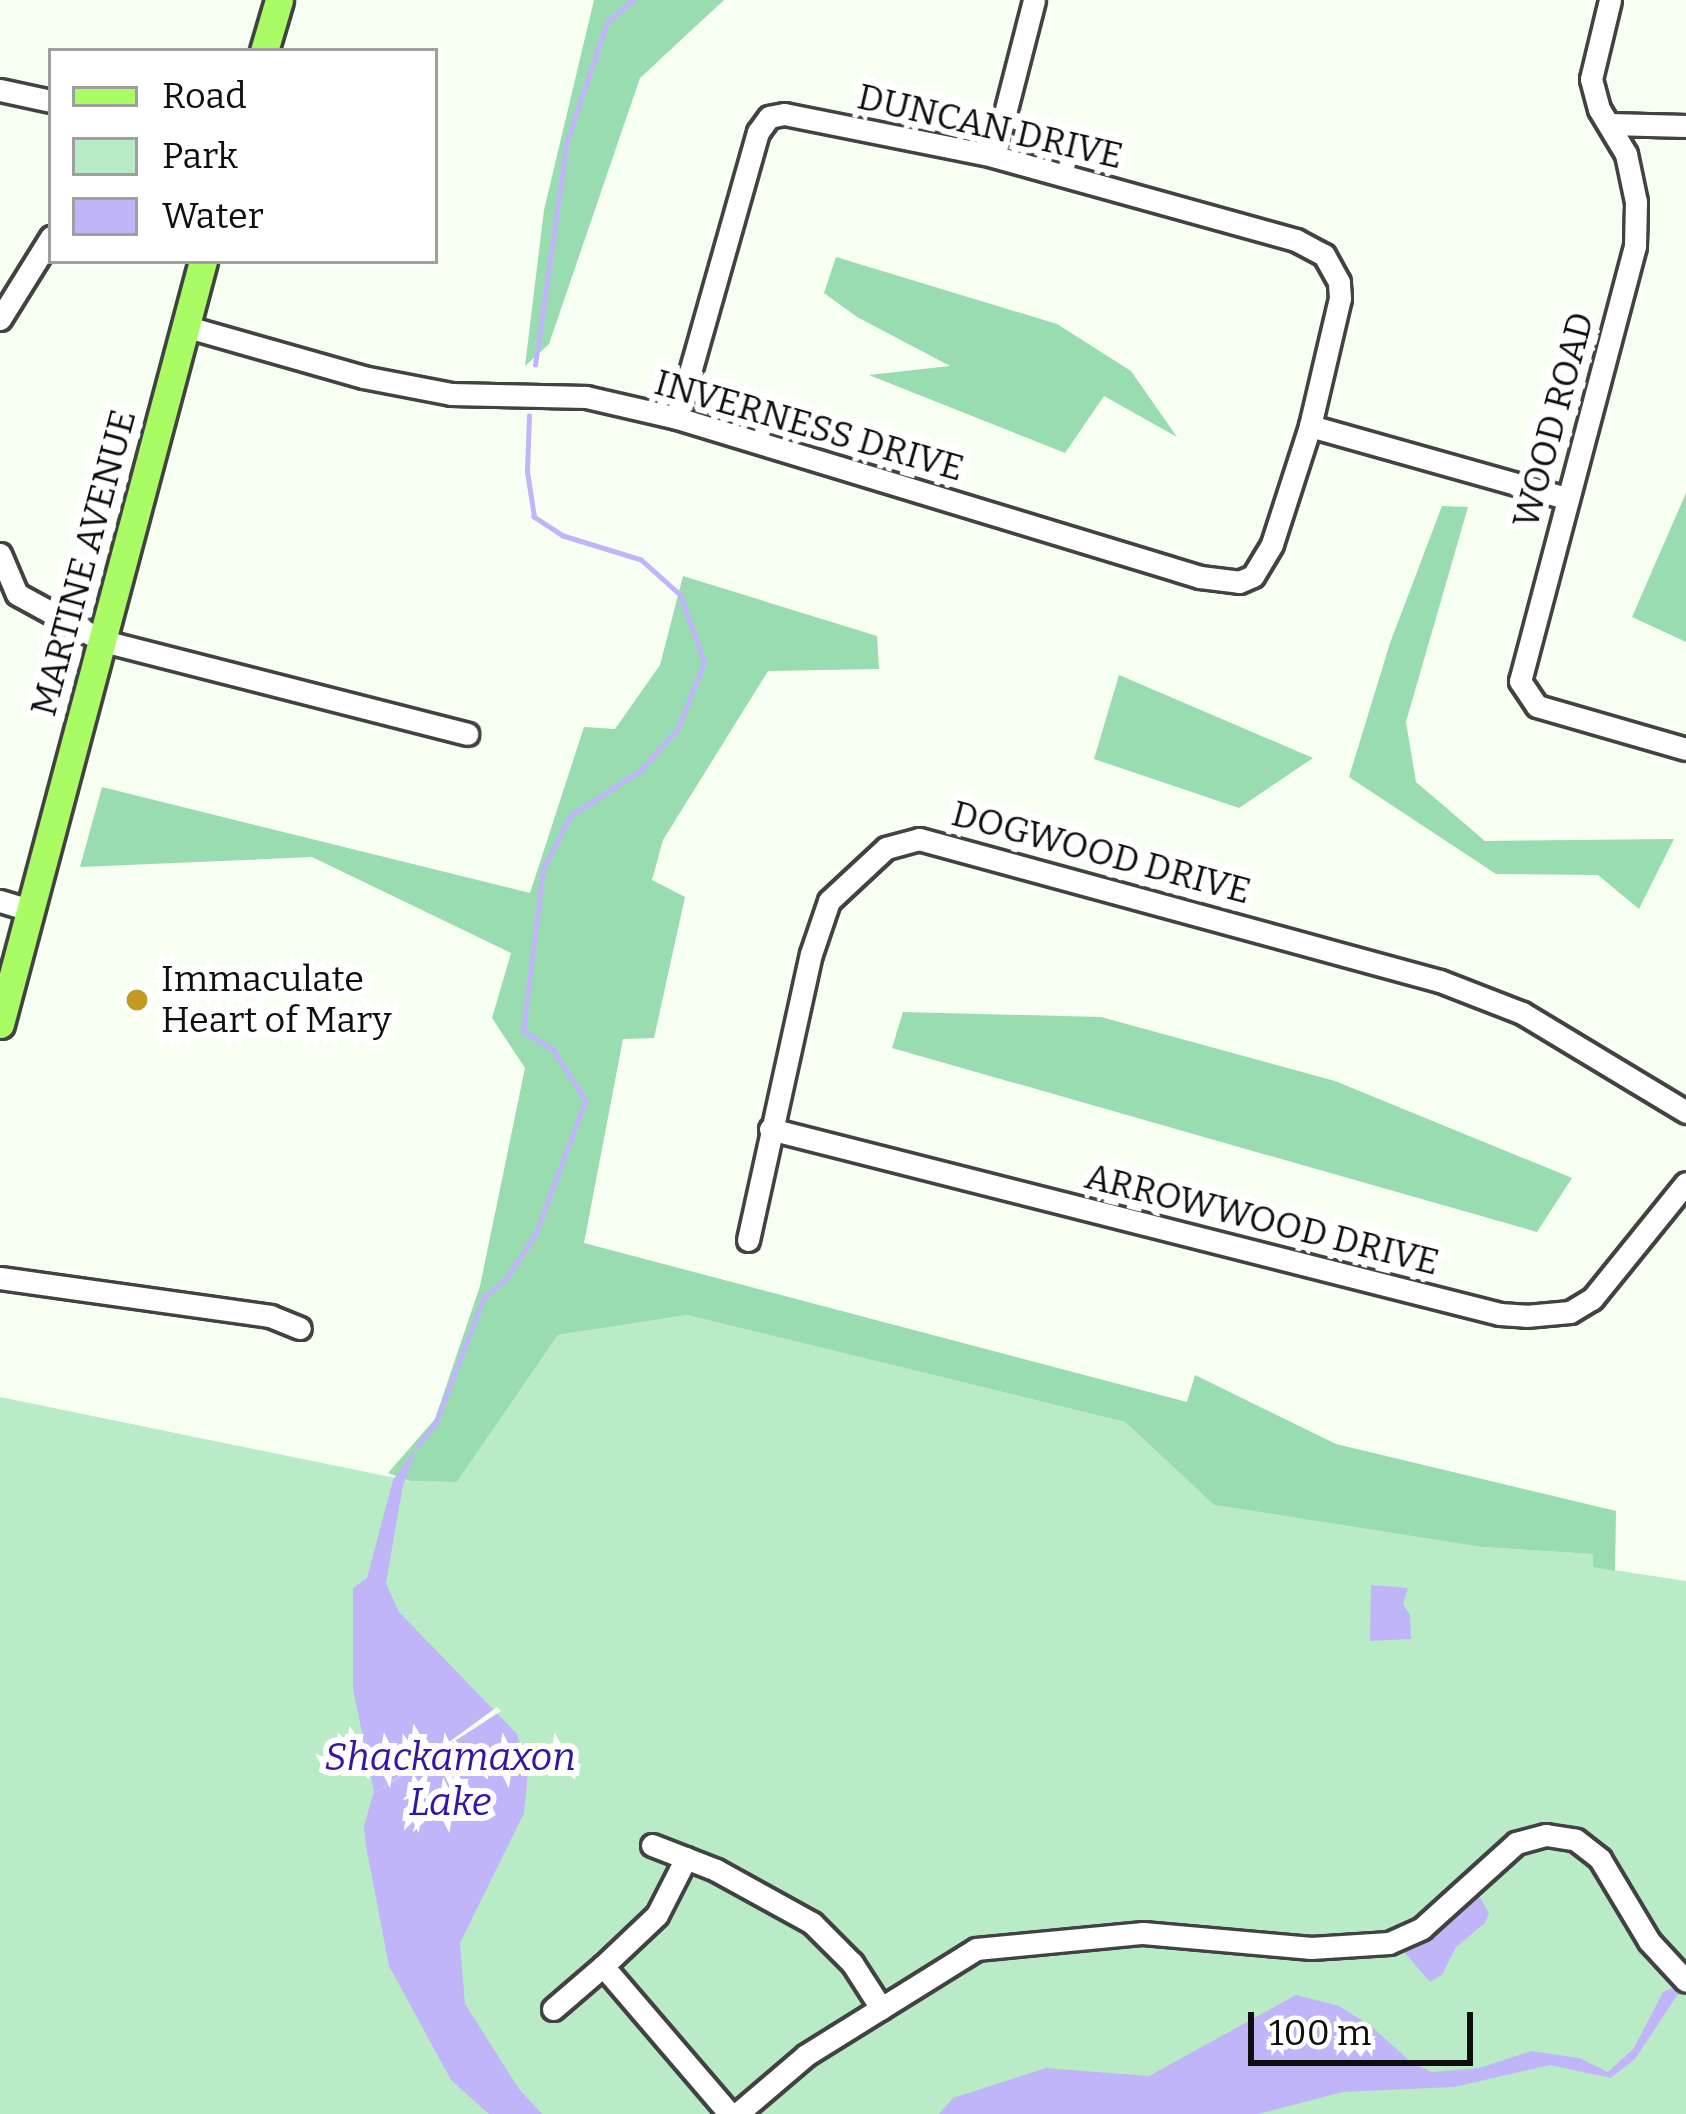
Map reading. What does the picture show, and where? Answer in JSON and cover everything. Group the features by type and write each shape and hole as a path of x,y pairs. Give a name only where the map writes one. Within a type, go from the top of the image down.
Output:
{"main road":[{"path":"265,48 279,0"},
{"name":"MARTINE AVENUE","path":"0,1024 201,264"}],"street":[{"path":"994,157 1034,0"},
{"name":"WOOD ROAD","path":"1608,0 1592,80 1599,109 1626,154 1636,202 1635,246 1520,667 1523,691 1538,706 1686,749"},
{"path":"0,90 48,100"},
{"name":"DUNCAN DRIVE","path":"676,418 758,132 769,117 784,114 994,157 1296,240 1324,255 1339,282 1340,298 1310,426"},
{"path":"1610,124 1686,126"},
{"path":"0,319 48,242"},
{"name":"INVERNESS DRIVE","path":"184,326 363,377 451,394 586,397 676,418 1222,582 1253,576 1262,565 1310,426"},
{"path":"1310,426 1567,498"},
{"path":"0,554 17,594 100,640 467,734"},
{"name":"DOGWOOD DRIVE","path":"748,1240 815,936 829,901 886,848 919,839 1440,981 1522,1013 1686,1112"},
{"path":"0,901 30,910"},
{"name":"ARROWWOOD DRIVE","path":"770,1129 1526,1316 1570,1312 1592,1299 1686,1183"},
{"path":"0,1278 270,1316 300,1328"},
{"path":"603,1966 734,2114 806,2055 968,1952 988,1946 1143,1933 1311,1948 1389,1943 1422,1928 1516,1843 1546,1835 1576,1840 1600,1859 1649,1941 1686,1982"},
{"path":"652,1845 812,1923 852,1963 881,2008"},
{"path":"554,2009 657,1916 686,1858"}],"green space":[{"path":"594,0 724,0 640,78 549,344 525,366 544,210"},
{"path":"836,257 1057,324 1131,371 1177,437 1104,396 1065,453 869,375 950,366 857,317 824,293"},
{"path":"1686,493 1686,642 1632,617"},
{"path":"1442,506 1468,507 1406,722 1416,782 1485,841 1674,839 1639,909 1598,875 1496,874 1349,777 1390,643"},
{"path":"683,576 877,636 879,669 768,671 663,840 652,880 685,897 654,1038 623,1039 584,1243 1187,1402 1195,1375 1336,1444 1616,1511 1615,1571 1593,1567 1593,1554 1481,1547 1214,1505 1125,1422 687,1315 558,1335 457,1482 410,1481 388,1473 435,1419 480,1286 525,1068 492,1018 511,953 312,857 80,867 102,787 530,893 584,727 615,729 660,665"},
{"path":"1119,675 1313,758 1239,808 1094,759"},
{"path":"903,1012 1101,1017 1335,1081 1572,1178 1537,1232 892,1048"},
{"path":"687,1315 1125,1422 1214,1505 1481,1547 1594,1554 1594,1567 1686,1581 1686,2114 0,2114 0,1397 410,1481 457,1482 558,1335"}],"water":[{"name":"Shackamaxon Lake","path":"418,1445 403,1485 386,1583 399,1612 517,1734 528,1773 524,1813 460,1943 465,2004 519,2089 542,2114 489,2114 451,2080 389,1966 366,1846 364,1826 374,1791 353,1689 353,1588 367,1578 393,1480"},
{"path":"1371,1585 1408,1588 1403,1604 1410,1615 1411,1639 1370,1641"},
{"path":"1478,1894 1489,1913 1485,1923 1456,1947 1442,1975 1430,1982 1404,1952 1428,1940"},
{"path":"1686,1982 1635,2059 1611,2078 1550,2065 1454,2087 1343,2092 1258,2114 939,2114 953,2098 1046,2068 1149,2076 1296,1995 1339,2006 1371,2026 1412,2063 1432,2072 1479,2068 1531,2051 1579,2058 1608,2072 1634,2048 1663,1992"}],"pier":[{"path":"497,1707 501,1711 363,1801 423,1761"}],"waterway":[{"path":"535,365 567,140 607,22 633,0"},
{"path":"418,1445 435,1424 484,1297 505,1280 535,1235 585,1101 553,1050 523,1031 543,869 570,816 640,771 678,728 704,662 680,595 641,560 563,536 534,517 527,472 529,416"}],"place":[{"name":"Immaculate Heart of Mary","path":"137,1000"}]}
